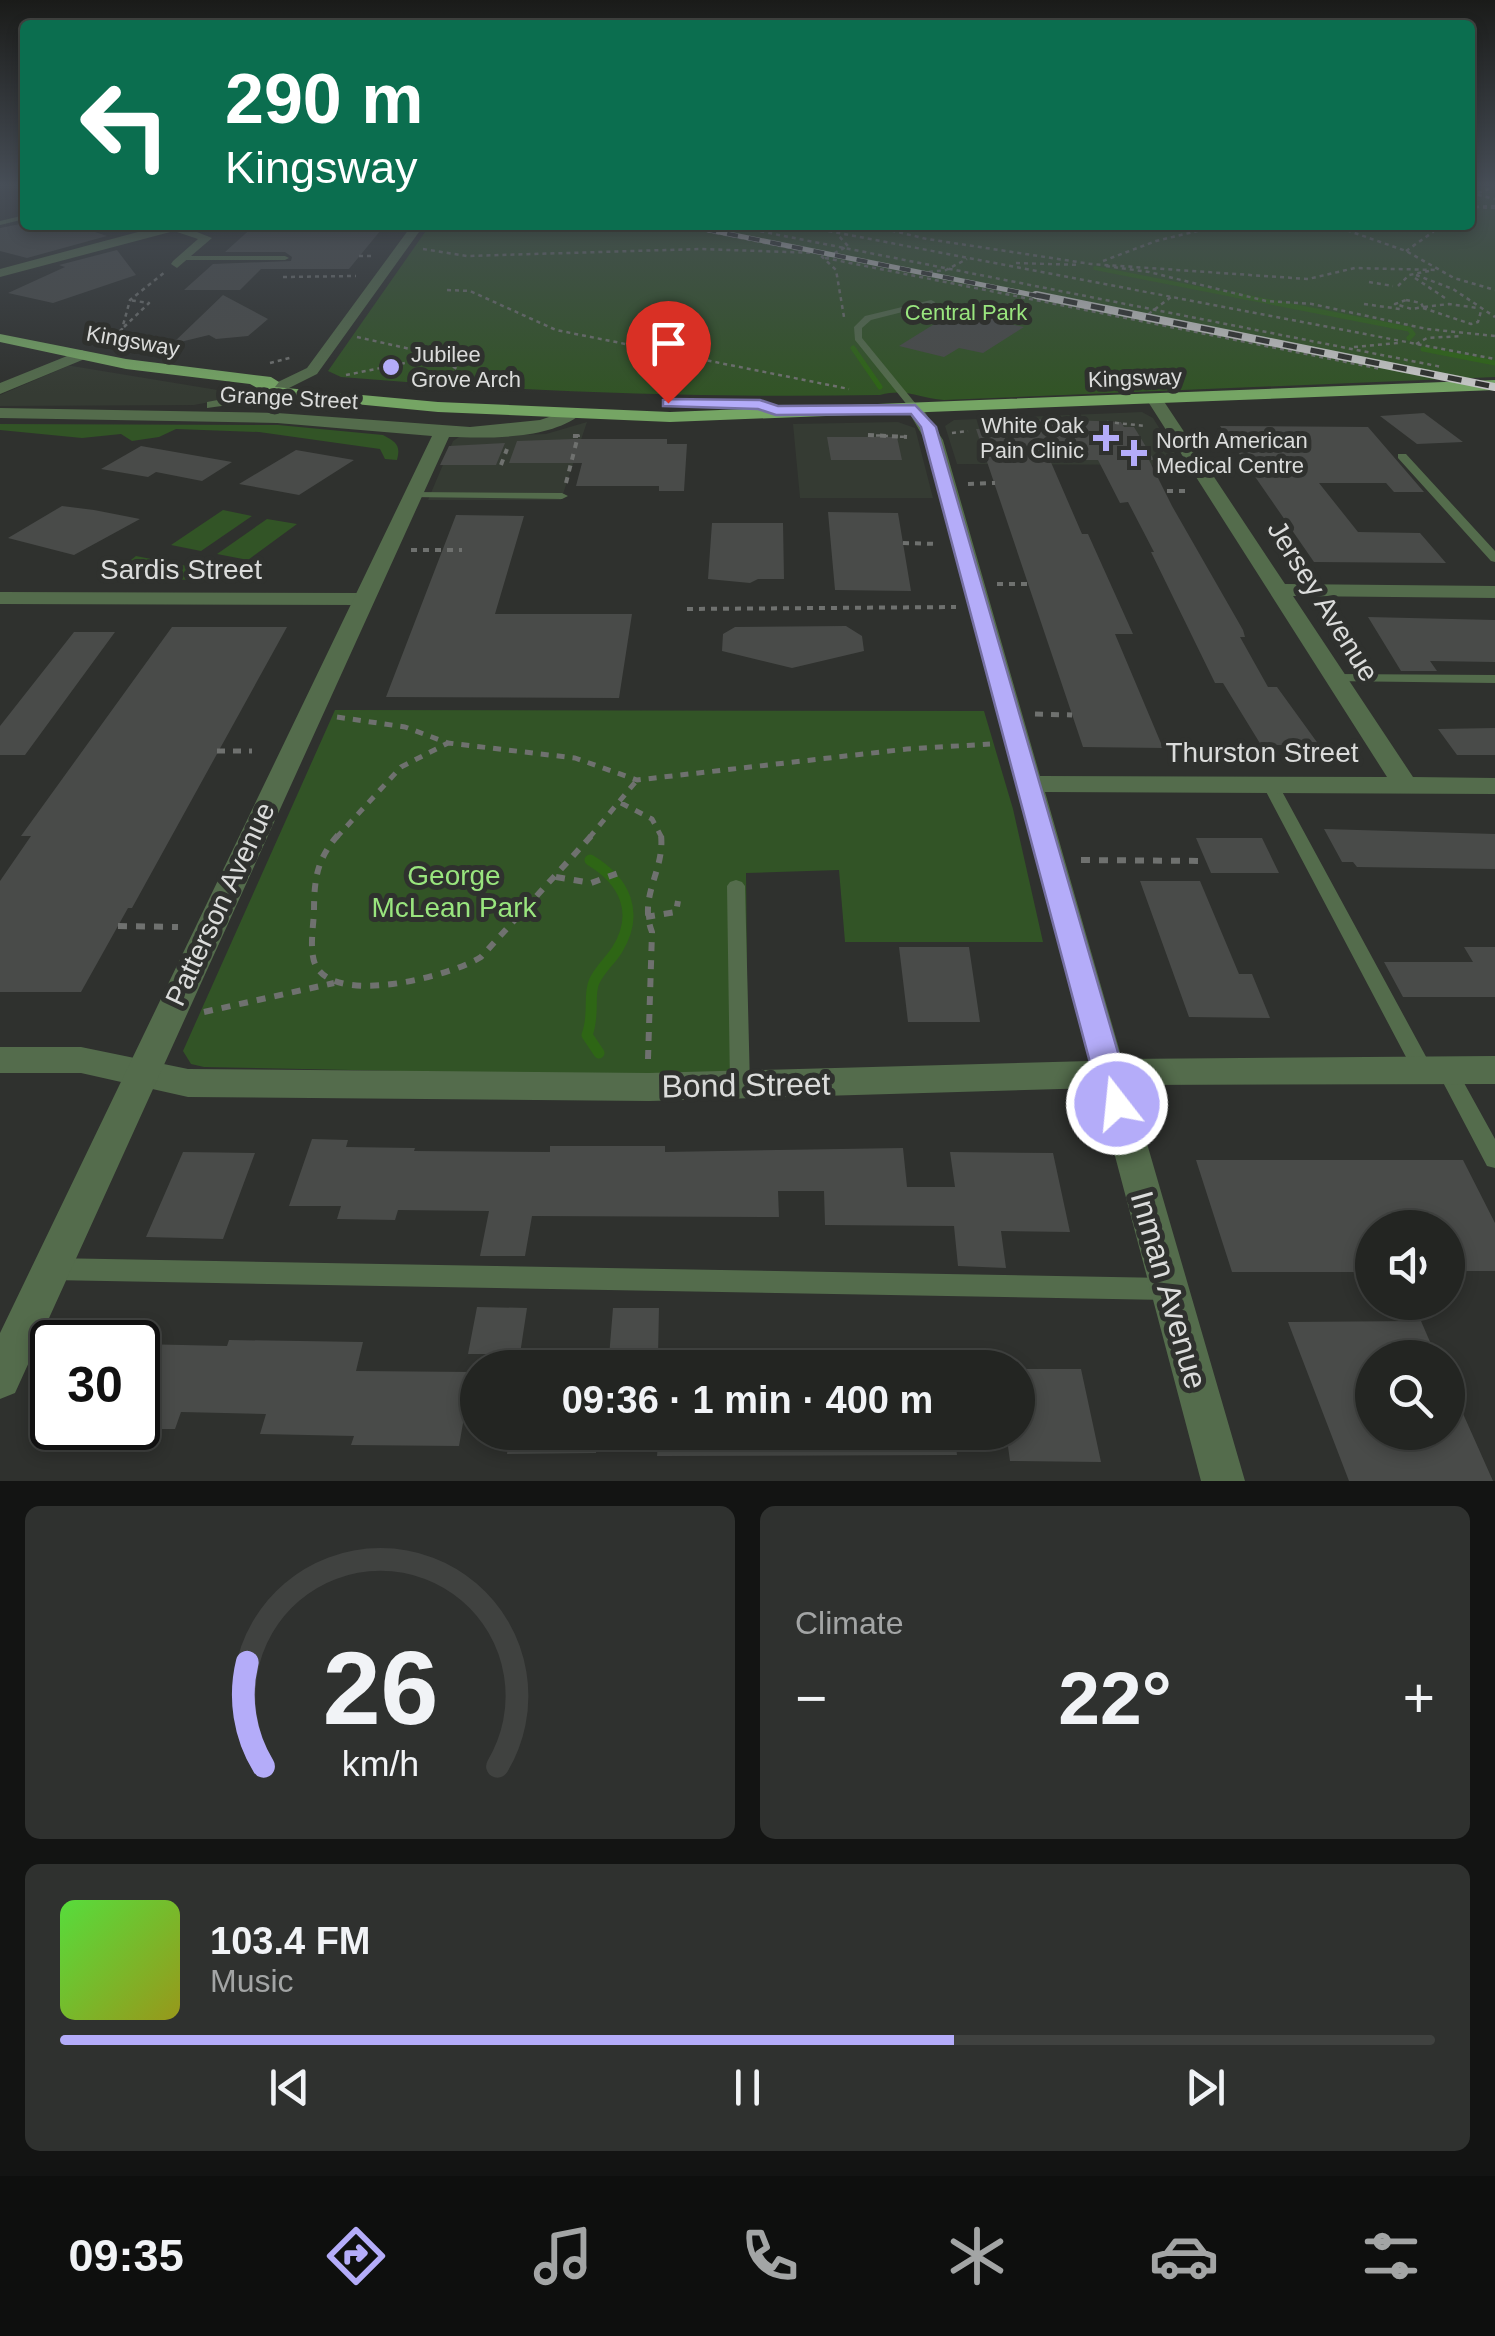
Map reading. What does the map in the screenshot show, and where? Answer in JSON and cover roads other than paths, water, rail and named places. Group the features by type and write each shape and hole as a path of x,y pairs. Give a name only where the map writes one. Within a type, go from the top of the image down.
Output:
{"main road":[{"name":"Kingsway","path":"0,338 265,387 306,382 549,400 760,404 776,411"},
{"name":"Kingsway","path":"306,382 573,414 761,416 776,411 1473,386"}],"street":[{"path":"1,273 63,256"},
{"path":"176,264 185,256"},
{"path":"341,421 302,409 300,400 306,382 396,256"},
{"path":"0,389 82,356"},
{"path":"1473,386 1495,387"},
{"path":"98,413 229,403 265,387"},
{"name":"Jersey Avenue","path":"1155,400 1405,786"},
{"name":"Inman Avenue","path":"915,409 934,443 1223,1481"},
{"name":"Grange Street","path":"0,413 341,421 443,431 527,428 556,423 573,414"},
{"name":"Patterson Avenue","path":"0,1378 443,431"},
{"path":"1281,590 1495,592"},
{"name":"Sardis Street","path":"0,598 362,599"},
{"name":"Thurston Street","path":"1028,784 1495,786"},
{"name":"Bond Street","path":"0,1060 81,1060 188,1083 649,1087 1052,1078 1108,1072 1495,1070"}],"lane":[{"path":"176,264 285,258"},
{"path":"915,409 858,338 858,328 868,318 931,302"},
{"path":"1402,456 1495,558"},
{"path":"412,495 562,496"},
{"path":"1335,678 1495,679"},
{"path":"1270,784 1434,1070 1495,1159"},
{"path":"736,886 740,1086"},
{"path":"51,1269 1170,1289"}],"waterway":[{"path":"1095,268 1248,298"},
{"path":"1235,295 1409,329 1413,334 1409,338"},
{"path":"853,348 880,387"},
{"path":"1423,349 1495,363"},
{"path":"590,860 620,888 628,911 624,936 592,987 587,1035 599,1053"}],"railway":[{"path":"839,256 1048,298"},
{"path":"1036,295 1495,387"}],"place":[{"name":"Jubilee Grove Arch","path":"391,367"},
{"name":"White Oak Pain Clinic","path":"1106,438"},
{"name":"North American Medical Centre","path":"1134,453"}],"park label":[{"name":"Central Park","path":"966,312"},
{"name":"George McLean Park","path":"454,891"}]}
